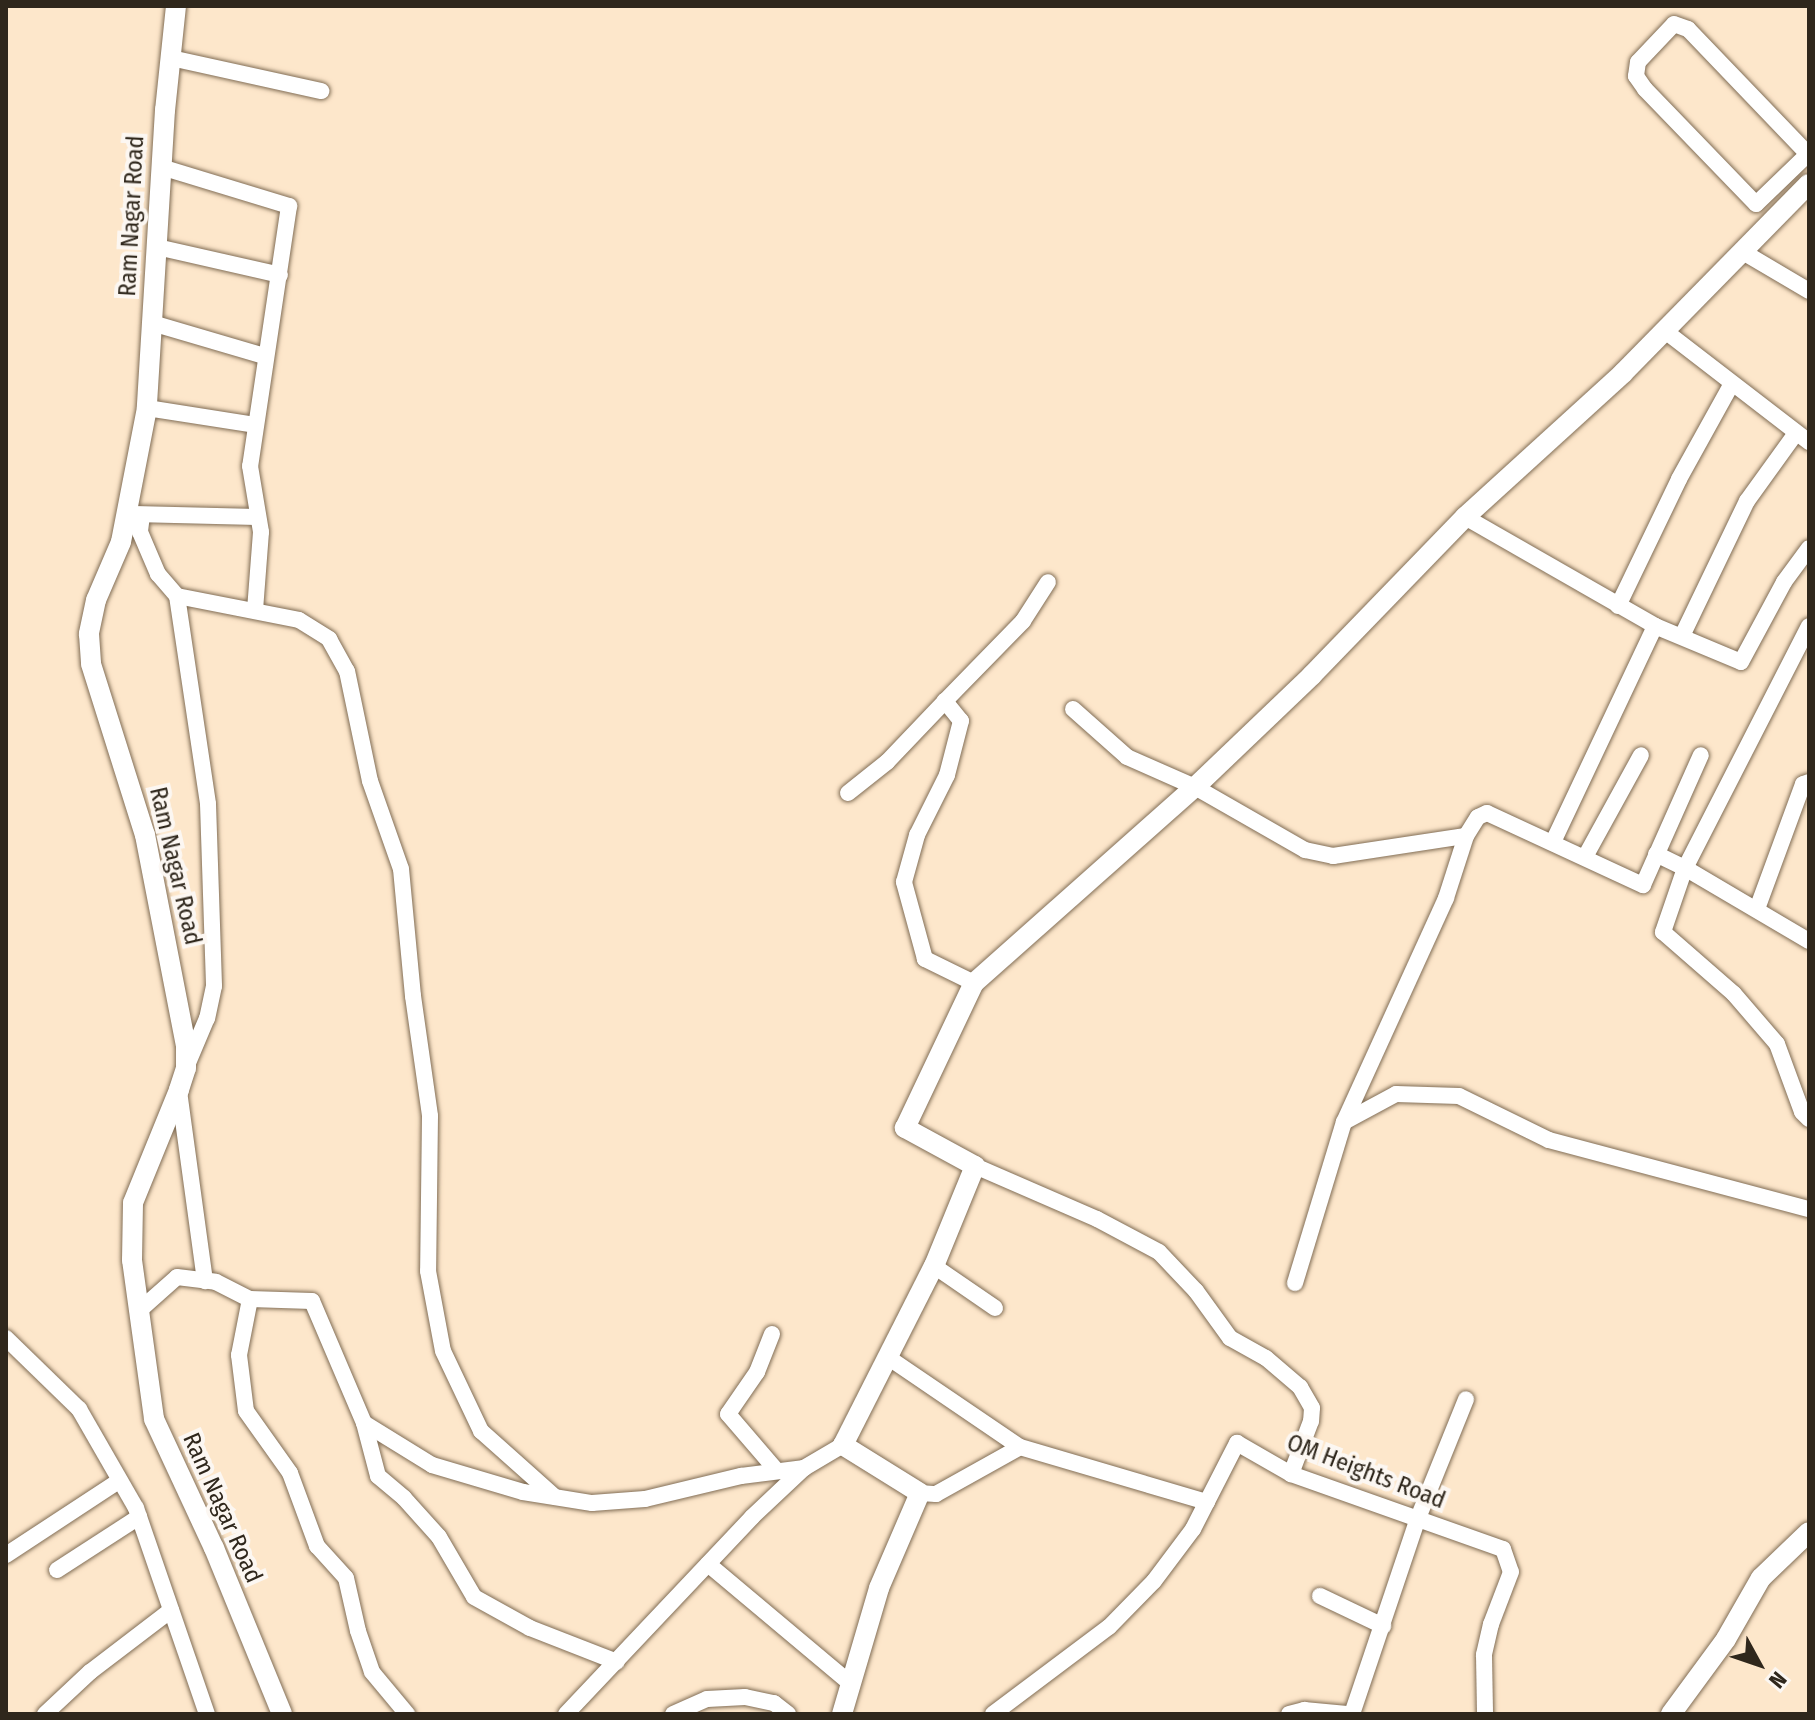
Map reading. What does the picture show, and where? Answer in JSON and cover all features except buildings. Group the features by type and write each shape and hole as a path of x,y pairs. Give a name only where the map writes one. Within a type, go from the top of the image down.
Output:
{"street":[{"name":"Ram Nagar Road","path":"176,6 161,167 147,408 135,514 96,600 89,634 91,664 145,835 186,1045 186,1068 179,1090 133,1203 132,1260 154,1419 214,1548 282,1714"},
{"path":"1674,24 1688,29 1808,155 1756,204 1645,89 1636,76 1638,62 1674,24"},
{"path":"171,58 321,91"},
{"path":"161,167 289,206 280,275 264,356 250,466 261,532 255,610"},
{"path":"1291,1474 1311,1421 1312,1408 1300,1387 1266,1358 1230,1338 1196,1291 1159,1252 1097,1219 975,1166 905,1128 974,983 1195,787 1312,675 1465,517 1665,331 1809,184"},
{"path":"157,247 280,275"},
{"path":"1743,252 1809,291"},
{"path":"152,323 264,356"},
{"path":"1665,331 1803,438 1747,501 1682,636"},
{"path":"1618,606 1679,479 1731,385"},
{"path":"147,408 255,425"},
{"path":"186,1068 207,1018 214,986 208,804 177,596 158,574 135,514 257,517"},
{"path":"1465,517 1655,626 1741,662 1784,582 1809,548"},
{"path":"848,793 887,762 1023,621 1048,582"},
{"path":"177,596 299,620 329,639 347,671 370,781 401,869 413,996 430,1116 428,1271 443,1351 481,1431 555,1497"},
{"path":"1553,842 1655,626"},
{"path":"1809,626 1685,868 1663,932 1734,994 1777,1044 1802,1112 1809,1119"},
{"path":"945,701 961,721 947,775 917,835 904,882 925,959 974,983"},
{"path":"1073,709 1127,757 1195,787 1305,850 1333,856 1466,836"},
{"path":"1585,857 1641,755"},
{"path":"1295,1283 1344,1122 1446,898 1466,836 1478,817 1487,813 1643,885 1701,755"},
{"path":"1757,909 1803,784 1809,782"},
{"path":"1656,854 1809,941"},
{"path":"179,1090 205,1281"},
{"path":"1344,1122 1396,1094 1459,1096 1549,1140 1809,1209"},
{"path":"566,1714 804,1468 843,1445 934,1266 975,1166"},
{"path":"934,1266 995,1308"},
{"path":"141,1309 177,1277 216,1282 250,1299 312,1301 364,1423 378,1476 404,1498 439,1537 474,1597 530,1628 617,1662"},
{"path":"250,1299 239,1355 246,1411 290,1473 317,1546 346,1578 358,1631 372,1672 407,1714"},
{"path":"772,1334 757,1372 728,1414 777,1471"},
{"path":"6,1338 79,1409 120,1480 139,1517 207,1714"},
{"path":"889,1358 1020,1447 1207,1502"},
{"path":"1289,1714 1304,1710 1349,1714 1383,1626 1418,1518 1466,1399"},
{"path":"364,1423 432,1465 523,1492 592,1503 645,1499 804,1468"},
{"name":"OM Heights Road","path":"993,1714 1109,1627 1154,1581 1193,1529 1237,1443 1291,1474 1503,1549 1511,1572 1491,1624 1484,1655 1485,1714"},
{"path":"843,1445 920,1493 936,1494 1020,1447"},
{"path":"6,1555 120,1480"},
{"path":"842,1714 879,1588 920,1493"},
{"path":"57,1570 139,1517"},
{"path":"1671,1714 1726,1639 1761,1578 1809,1532"},
{"path":"708,1564 850,1683"},
{"path":"1320,1596 1383,1626"},
{"path":"45,1714 90,1672 171,1610"},
{"path":"673,1714 707,1699 745,1697 774,1703 788,1714"}]}
